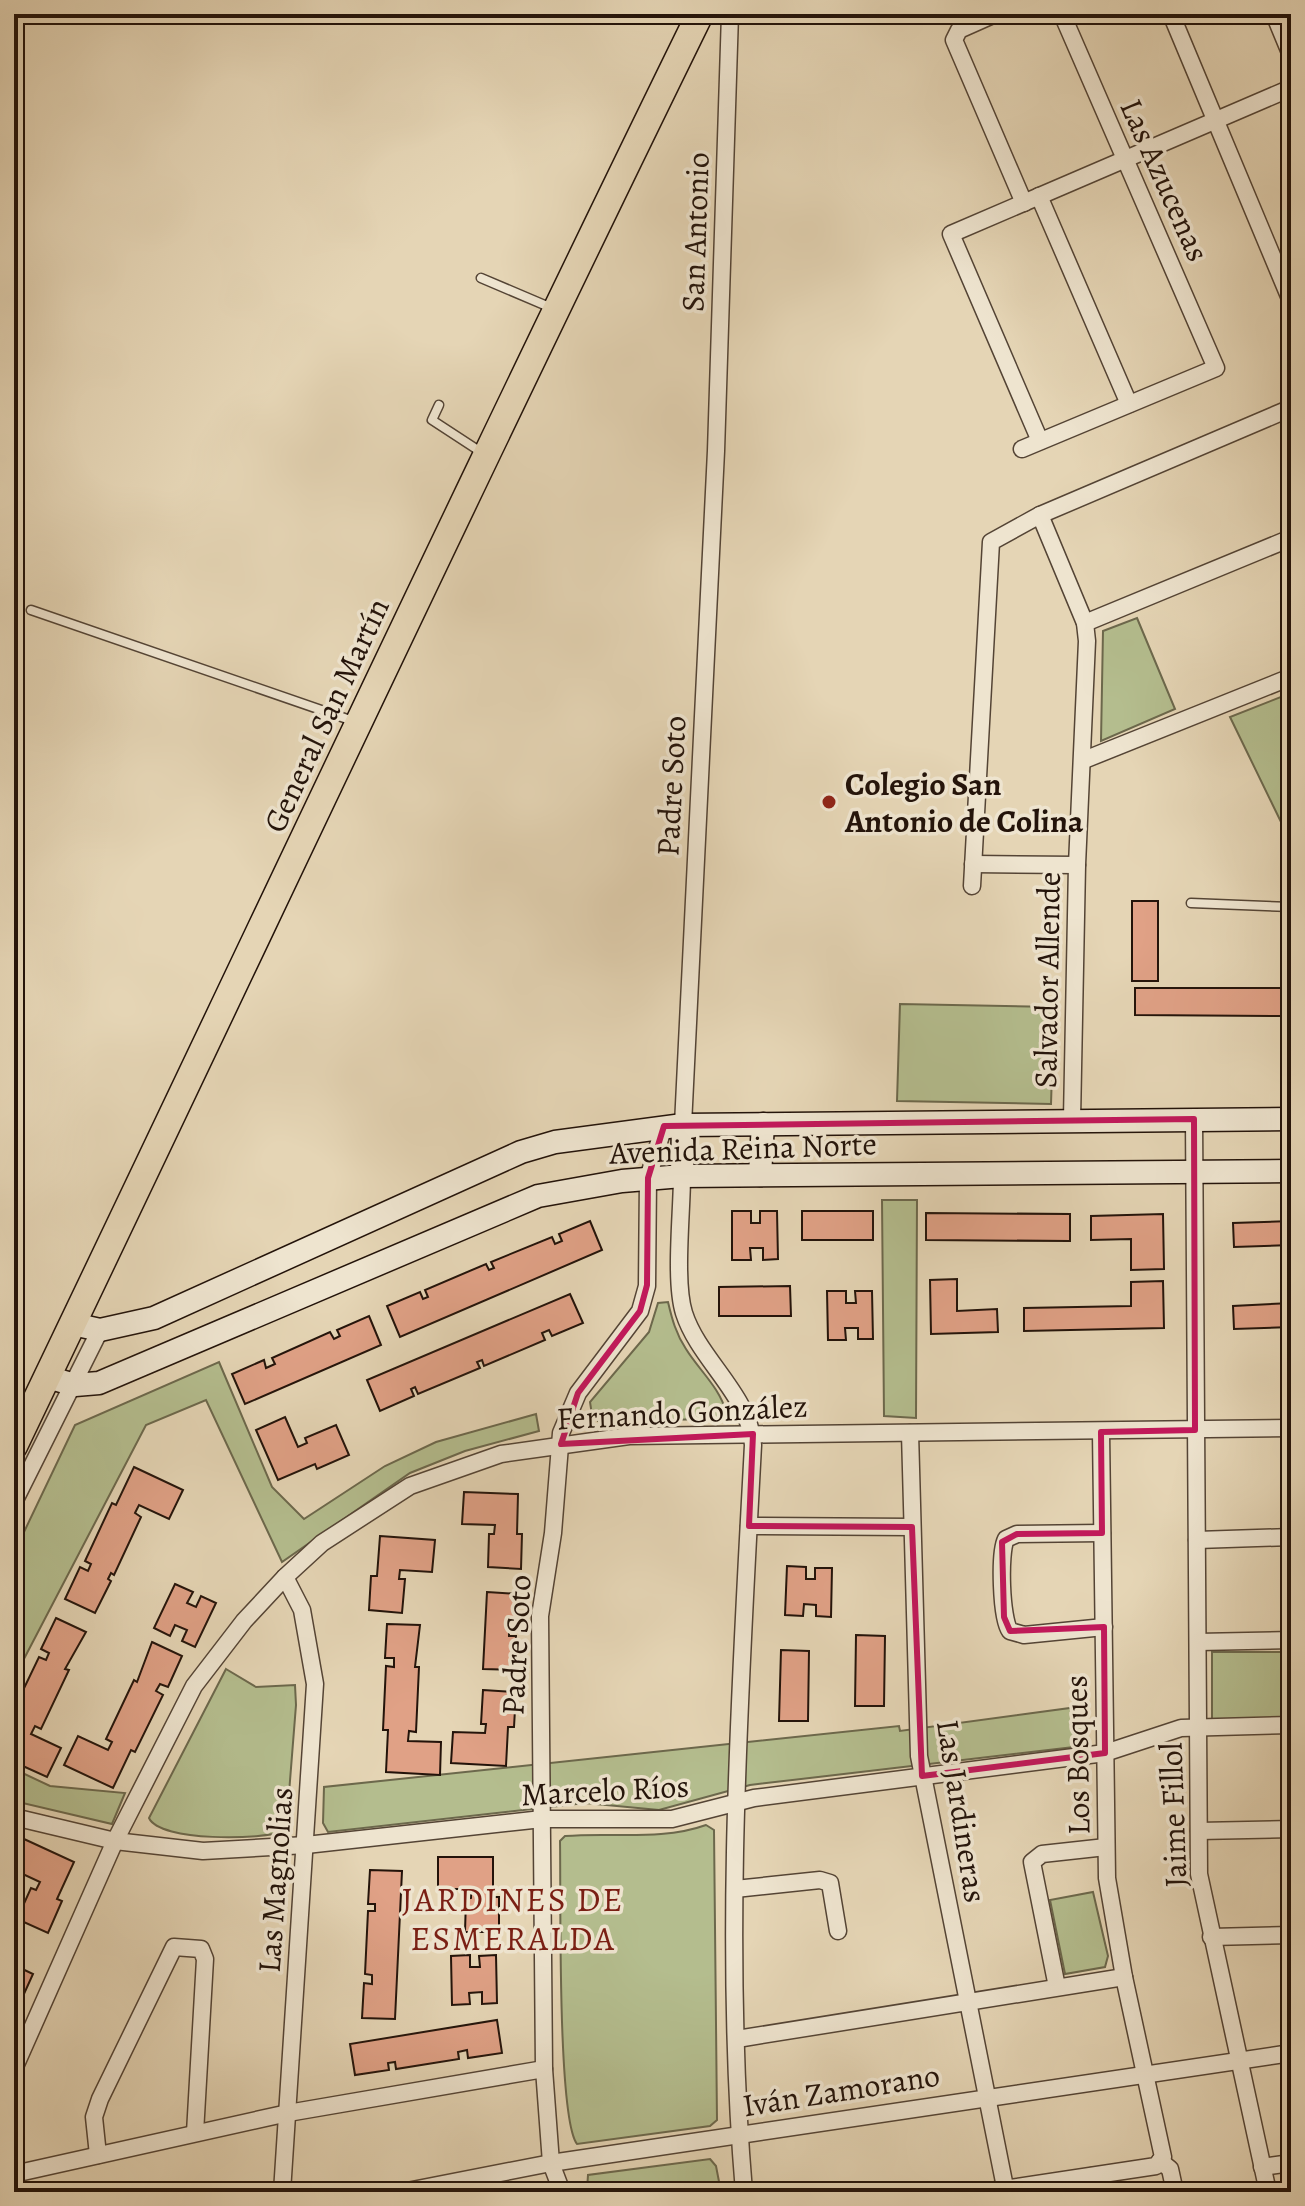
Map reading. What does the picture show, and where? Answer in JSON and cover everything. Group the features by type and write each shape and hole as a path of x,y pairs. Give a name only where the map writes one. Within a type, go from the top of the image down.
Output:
{"main road":[{"name":"General San Martín","path":"14,1446 361,723 484,454 700,14"}],"street":[{"name":"San Antonio","path":"716,451 730,14"},
{"path":"995,14 959,30 954,40 1129,404 1022,449"},
{"name":"Las Azucenas","path":"1062,14 1216,368 1129,404"},
{"path":"1171,14 1290,296"},
{"path":"1274,14 1291,55"},
{"path":"1040,441 951,234 1291,88"},
{"path":"972,886 991,542 1040,515 1291,408"},
{"name":"Padre Soto","path":"562,2192 551,2163 544,2069 540,1616 553,1533 561,1433 578,1393 640,1311 647,1286 648,1178 673,1125 716,451"},
{"name":"Salvador Allende","path":"1040,515 1085,623 1084,760 1077,865 1072,1119"},
{"path":"1085,623 1291,538"},
{"path":"1084,760 1291,677"},
{"path":"973,864 1077,865"},
{"path":"1194,1119 1195,1430"},
{"name":"Avenida Reina Norte","path":"73,1324 100,1330 154,1318 521,1152 555,1142 673,1125 1291,1119"},
{"path":"760,1175 763,1124"},
{"path":"673,1125 682,1176 684,1312 701,1351 739,1404 752,1434 735,1889 739,2134 744,2192"},
{"name":"Avenida Reina Norte","path":"47,1377 75,1385 112,1377 538,1196 648,1178 682,1176 1291,1171"},
{"path":"14,1502 100,1330"},
{"name":"Fernando González","path":"14,2069 115,1841 194,1686 244,1621 285,1577 322,1543 410,1486 501,1454 629,1436 1291,1428"},
{"name":"Jaime Fillol","path":"1195,1430 1199,1874 1268,2192"},
{"name":"Los Bosques","path":"1101,1432 1109,1903 1161,2142 1163,2157 1160,2161"},
{"name":"Las Jardineras","path":"910,1433 922,1776 1005,2190"},
{"path":"749,1526 912,1527"},
{"path":"1102,1533 1017,1534 1006,1539 1002,1552 1004,1617 1010,1631 1024,1635 1104,1627"},
{"path":"1197,1540 1291,1537"},
{"name":"Las Magnolias","path":"282,2192 315,1684 302,1610 285,1577"},
{"path":"1198,1642 1291,1640"},
{"name":"Marcelo Ríos","path":"14,1817 55,1830 115,1841 203,1851 306,1845 542,1819 672,1819 736,1804 1105,1753 1154,1736 1199,1726 1291,1725"},
{"path":"1199,1831 1291,1829"},
{"path":"1057,1987 1032,1862 1042,1854 1106,1847"},
{"path":"735,1889 820,1880 830,1883 838,1931"},
{"path":"1211,1937 1291,1935"},
{"path":"98,2155 94,2117 100,2099 174,1947 201,1949 205,1959 195,2133"},
{"path":"737,2039 1124,1977"},
{"name":"Iván Zamorano","path":"402,2192 551,2163 1145,2072 1291,2053"},
{"path":"14,2174 288,2113 544,2069"},
{"path":"984,2192 1094,2184 1156,2166 1160,2161 1170,2169 1175,2192"},
{"path":"1262,2167 1291,2163"}],"lane":[{"path":"481,278 555,310"},
{"path":"439,405 432,420 484,454"},
{"path":"31,610 361,723"},
{"path":"1191,903 1291,907"}],"highlighted area":[{"path":"1194,1119 1195,1430 1101,1432 1102,1533 1017,1534 1002,1542 1004,1617 1010,1631 1104,1627 1105,1753 922,1776 912,1527 749,1526 753,1434 561,1444 578,1393 640,1311 647,1285 648,1178 664,1126"}],"green space":[{"path":"1137,618 1175,709 1101,741 1103,631"},
{"path":"1291,693 1291,834 1281,822 1230,717"},
{"path":"900,1004 1054,1007 1051,1104 897,1101"},
{"path":"882,1200 917,1200 916,1418 884,1416"},
{"path":"668,1302 680,1338 714,1387 726,1412 717,1419 598,1421 592,1415 590,1402 649,1332 658,1303"},
{"path":"219,1362 272,1487 304,1519 385,1466 436,1442 536,1414 539,1431 465,1451 410,1473 282,1562 206,1400 146,1425 14,1678 14,1553 75,1425"},
{"path":"1212,1652 1291,1652 1291,1718 1212,1720"},
{"path":"226,1669 256,1687 295,1685 286,1831 235,1837 191,1835 157,1826 149,1818"},
{"path":"1085,1706 1083,1742 1074,1747 750,1785 659,1810 585,1803 328,1832 323,1823 324,1787 899,1726 900,1731"},
{"path":"14,1769 50,1786 125,1793 112,1824 14,1801"},
{"path":"706,1825 714,1830 717,2120 710,2126 577,2144 566,2092 563,2049 560,1841 565,1836 672,1833"},
{"path":"1093,1892 1108,1956 1105,1967 1065,1974 1050,1900"},
{"path":"710,2159 716,2166 721,2192 587,2190 588,2175"}],"building":[{"path":"1132,901 1158,901 1158,981 1132,981"},
{"path":"1135,988 1281,988 1281,1016 1135,1015"},
{"path":"732,1211 751,1211 751,1223 760,1223 760,1211 777,1211 778,1259 763,1260 763,1248 750,1248 751,1260 732,1260"},
{"path":"802,1211 873,1211 873,1240 802,1240"},
{"path":"926,1213 1070,1214 1070,1241 926,1240"},
{"path":"1163,1214 1164,1269 1131,1270 1131,1239 1091,1240 1091,1216"},
{"path":"590,1221 602,1250 400,1337 387,1306 420,1292 423,1299 428,1297 425,1290 486,1264 489,1270 494,1268 491,1262 552,1237 555,1244 562,1241 559,1234"},
{"path":"1291,1221 1291,1245 1234,1247 1233,1223"},
{"path":"957,1279 957,1311 997,1309 998,1332 931,1334 930,1280"},
{"path":"1163,1281 1164,1328 1024,1331 1024,1308 1131,1306 1131,1282"},
{"path":"790,1286 791,1316 719,1316 719,1287"},
{"path":"827,1291 846,1291 846,1303 856,1303 855,1291 872,1291 873,1339 858,1339 858,1328 845,1328 846,1340 828,1340"},
{"path":"570,1294 583,1323 552,1336 549,1330 542,1333 545,1340 484,1366 482,1360 477,1362 480,1368 418,1394 415,1387 411,1389 414,1396 380,1411 367,1380"},
{"path":"1291,1303 1291,1327 1234,1329 1233,1306"},
{"path":"369,1316 381,1345 245,1404 232,1374 264,1360 266,1368 275,1364 272,1358 330,1332 334,1339 340,1336 337,1330"},
{"path":"285,1417 298,1447 307,1443 305,1438 336,1425 349,1455 317,1469 315,1464 278,1480 256,1430"},
{"path":"134,1467 183,1490 169,1519 139,1505 135,1513 141,1517 114,1575 111,1573 108,1579 111,1581 95,1613 65,1599 80,1567 88,1571 91,1564 85,1561 112,1503 116,1505"},
{"path":"464,1492 518,1494 517,1534 522,1534 521,1569 488,1567 489,1534 494,1534 495,1525 462,1524"},
{"path":"380,1536 435,1540 432,1572 400,1570 399,1579 405,1579 402,1613 369,1610 371,1576 377,1576"},
{"path":"787,1566 806,1567 806,1579 815,1579 815,1568 832,1568 831,1617 816,1616 816,1605 804,1604 803,1616 785,1615"},
{"path":"175,1584 193,1592 187,1603 196,1607 201,1596 216,1603 195,1647 182,1641 187,1630 175,1625 170,1636 154,1628"},
{"path":"487,1592 519,1594 517,1629 509,1628 509,1636 516,1636 514,1670 483,1669"},
{"path":"56,1618 86,1632 65,1669 69,1670 41,1729 35,1726 31,1734 61,1748 47,1777 14,1762 14,1709 39,1657 46,1660 49,1653 41,1649"},
{"path":"387,1624 420,1625 415,1667 419,1667 416,1732 409,1731 408,1741 441,1742 440,1775 386,1772 388,1730 383,1730 386,1666 394,1667 394,1658 385,1658"},
{"path":"856,1635 885,1636 884,1706 855,1706"},
{"path":"152,1642 182,1656 168,1687 160,1684 156,1691 163,1695 113,1788 64,1765 78,1736 108,1750 112,1742 106,1739 134,1680 137,1682"},
{"path":"781,1650 809,1651 808,1721 779,1721"},
{"path":"483,1690 516,1692 514,1727 508,1727 506,1766 451,1763 453,1732 485,1733 486,1724 481,1724"},
{"path":"24,1839 74,1862 57,1899 62,1901 48,1933 17,1919 31,1888 36,1890 40,1882 14,1870"},
{"path":"438,1857 493,1857 493,1897 499,1897 499,1932 465,1932 466,1899 471,1898 471,1889 438,1889"},
{"path":"370,1870 402,1871 395,2019 362,2018 364,1983 372,1984 372,1975 365,1974 368,1911 375,1911 375,1904 368,1904"},
{"path":"470,1955 470,1967 480,1967 479,1956 496,1955 497,2003 482,2004 482,1992 469,1993 470,2004 452,2005 451,1956"},
{"path":"14,1965 33,1974 19,2005 14,2003"},
{"path":"497,2020 502,2053 468,2058 467,2050 458,2052 459,2059 396,2069 395,2062 388,2063 389,2070 355,2075 350,2044"}],"place":[{"name":"Colegio San Antonio de Colina","path":"829,802"}],"district":[{"name":"JARDINES DE ESMERALDA","path":"513,1918"}]}
